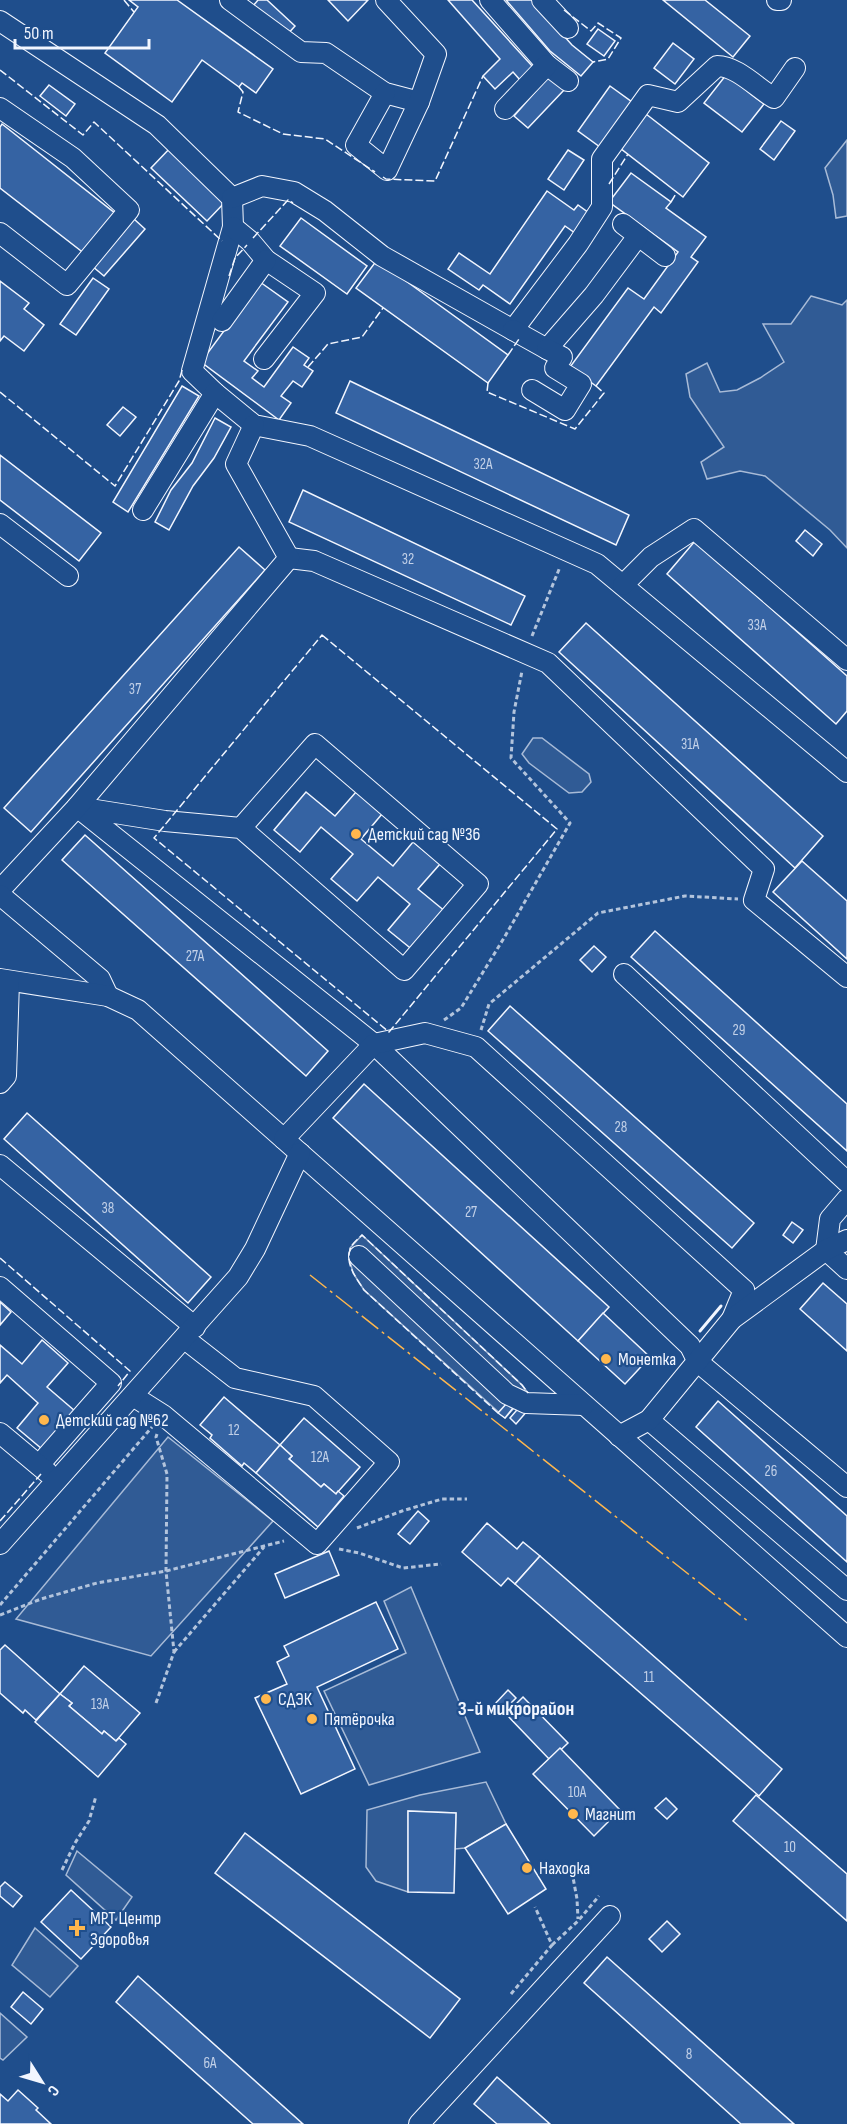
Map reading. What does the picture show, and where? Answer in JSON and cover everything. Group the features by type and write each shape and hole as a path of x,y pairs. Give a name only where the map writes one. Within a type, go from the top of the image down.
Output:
{"street":[{"path":"230,0 301,51 326,53 385,93 419,102"},
{"path":"385,93 356,145 387,170 419,102 436,54 386,0"},
{"path":"490,0 547,65 568,81"},
{"path":"542,0 568,28"},
{"path":"0,21 157,124 232,198 233,227 192,371 215,393 254,425 310,436 597,564 846,769"},
{"path":"505,109 547,65"},
{"path":"513,330 578,244 602,207 602,159 648,95 678,102 717,66 724,66 774,98 795,68"},
{"path":"0,108 73,158 129,210 67,285 0,233"},
{"path":"232,198 262,186 294,192 325,211 382,256 562,357 555,368 581,384 565,410 532,390"},
{"path":"233,227 250,241 266,260 315,293 264,359"},
{"path":"547,349 594,295 630,230 665,256"},
{"path":"222,321 266,260"},
{"path":"143,510 215,393"},
{"path":"254,425 236,464 289,558"},
{"path":"0,524 68,576"},
{"path":"623,585 651,557 694,529 847,660"},
{"path":"289,558 314,561 548,663 764,869 754,900 847,977"},
{"path":"0,890 76,807 289,558"},
{"path":"76,807 165,821 241,828 404,970 478,884 315,744 241,828"},
{"path":"76,807 374,1044 690,1346 698,1362 847,1487"},
{"path":"0,895 100,980 108,996"},
{"path":"624,974 847,1182"},
{"path":"0,1083 6,1076 5,980 108,996 138,1010 847,1637"},
{"path":"284,1140 374,1044 425,1033 476,1047 744,1290 732,1319"},
{"path":"0,1544 238,1277 255,1249 300,1153"},
{"path":"0,1165 190,1333 235,1378 314,1396 389,1462 316,1544 163,1414 133,1396"},
{"path":"826,1250 830,1219 847,1199"},
{"path":"619,1436 649,1420 732,1319 826,1250 847,1240"},
{"path":"826,1250 847,1269"},
{"path":"359,1256 507,1394 526,1403 584,1405"},
{"path":"0,1287 111,1383 39,1465"},
{"path":"649,1420 847,1590"},
{"path":"0,1433 57,1480"},
{"path":"419,2124 610,1916"}],"path":[{"path":"425,1033 461,1008 504,939 570,823 511,758 513,712 526,653 552,586"},
{"path":"476,1047 489,1004 598,913 685,896 754,900"},
{"path":"163,1414 156,1437 167,1474 166,1571 174,1652"},
{"path":"0,1605 163,1414"},
{"path":"348,1532 402,1511 442,1499 467,1499"},
{"path":"0,1615 41,1599 97,1583 166,1571 287,1540"},
{"path":"316,1544 359,1553 403,1568 441,1564"},
{"path":"156,1703 174,1652 265,1546"},
{"path":"62,1870 89,1821 96,1796"},
{"path":"572,1872 578,1921"},
{"path":"518,2018 511,2007 511,1994 552,1945 600,1896"},
{"path":"535,1907 552,1945"}],"shaded area":[{"path":"847,140 847,216 836,218 833,195 825,168"},
{"path":"811,296 842,305 847,300 847,548 830,530 765,476 740,471 707,479 701,462 724,447 690,397 686,374 707,363 720,392 737,390 760,378 784,362 763,324 791,324"},
{"path":"533,738 542,738 589,774 591,782 582,792 569,793 529,763 522,754"},
{"path":"362,1235 522,1385 528,1393 505,1418 364,1290 353,1273 349,1257 350,1248"},
{"path":"168,1437 273,1521 151,1656 16,1619"},
{"path":"411,1587 480,1752 369,1785 324,1691 406,1653 384,1601"},
{"path":"486,1782 506,1824 465,1848 455,1849 456,1813 408,1811 408,1892 376,1881 366,1867 367,1810 420,1795"},
{"path":"77,1851 132,1897 116,1920 66,1875"},
{"path":"35,1928 78,1966 50,1997 12,1965"},
{"path":"0,2013 27,2037 3,2060 0,2058"}],"building":[{"path":"129,0 177,0 273,69 256,93 242,83 239,87 202,60 172,102 105,53 138,7"},
{"path":"258,0 267,0 295,26 286,36 253,6"},
{"path":"328,0 368,0 348,21"},
{"path":"448,0 472,0 533,67 521,81 513,72 495,89 483,76 500,59"},
{"path":"506,0 532,0 572,45 593,62 581,76 550,51"},
{"path":"663,0 705,0 750,36 733,57"},
{"path":"598,29 615,41 604,56 587,44"},
{"path":"673,43 694,59 675,84 654,68"},
{"path":"726,75 764,104 742,132 704,103"},
{"path":"549,76 564,90 528,128 514,116"},
{"path":"49,85 75,104 66,116 40,96"},
{"path":"610,86 632,102 600,147 578,131"},
{"path":"646,114 709,163 683,197 620,148"},
{"path":"781,121 795,131 774,160 760,149"},
{"path":"2,124 116,214 85,254 0,188 0,127"},
{"path":"172,146 228,199 207,221 151,168"},
{"path":"568,150 584,160 564,190 548,179"},
{"path":"631,173 671,202 666,208 706,237 691,257 698,262 661,313 654,307 596,386 570,367 628,288 644,299 678,252 609,202"},
{"path":"547,191 574,210 578,205 589,213 575,233 565,226 510,304 483,285 479,290 448,269 459,253 490,274"},
{"path":"301,218 367,266 347,294 280,246"},
{"path":"134,219 145,229 104,276 92,266"},
{"path":"377,260 508,355 488,383 356,288"},
{"path":"93,278 109,289 76,335 60,324"},
{"path":"0,281 29,303 24,309 44,325 24,351 4,336 0,341"},
{"path":"260,282 288,302 244,361 258,371 252,378 264,387 293,347 309,358 304,365 313,371 302,387 293,381 281,396 291,403 279,420 201,362"},
{"path":"350,381 629,515 616,545 336,413"},
{"path":"182,386 199,396 128,512 113,502"},
{"path":"123,407 136,417 120,436 107,425"},
{"path":"215,418 231,427 214,458 193,486 169,530 155,522 171,490 192,463"},
{"path":"0,455 101,533 79,561 0,500"},
{"path":"303,490 525,596 511,625 289,522"},
{"path":"805,530 822,544 813,556 796,541"},
{"path":"695,541 847,676 847,711 836,724 667,574"},
{"path":"239,547 265,570 31,832 4,808"},
{"path":"586,623 823,836 795,868 559,652"},
{"path":"306,792 335,816 356,792 382,814 361,839 393,866 413,842 440,864 418,889 446,912 414,951 388,930 410,904 378,877 357,901 331,879 353,854 321,827 300,852 274,830"},
{"path":"85,835 328,1051 306,1076 62,860"},
{"path":"802,861 847,901 847,959 773,892"},
{"path":"655,931 847,1104 847,1151 631,957"},
{"path":"594,946 606,957 592,972 580,960"},
{"path":"510,1006 754,1223 732,1248 488,1031"},
{"path":"364,1084 609,1307 578,1341 333,1118"},
{"path":"27,1113 211,1277 188,1303 4,1139"},
{"path":"792,1222 803,1230 793,1243 783,1235"},
{"path":"823,1283 847,1304 847,1351 800,1309"},
{"path":"0,1302 11,1312 0,1325"},
{"path":"603,1313 650,1357 625,1384 578,1341"},
{"name":"Детский сад №62","path":"42,1340 68,1363 47,1387 75,1411 42,1449 17,1428 38,1403 7,1375 0,1383 0,1345 22,1364"},
{"path":"224,1397 280,1445 256,1473 244,1463 242,1466 210,1438 212,1435 200,1425"},
{"path":"718,1401 847,1516 847,1562 696,1427"},
{"path":"507,1403 513,1408 505,1418 498,1413"},
{"path":"522,1404 528,1410 516,1424 510,1418"},
{"path":"304,1418 360,1467 336,1494 324,1484 321,1487 289,1459 292,1456 280,1445"},
{"path":"280,1445 292,1456 289,1459 321,1487 324,1484 336,1494 338,1491 344,1496 318,1527 256,1473"},
{"path":"418,1511 429,1521 410,1544 398,1534"},
{"path":"487,1523 517,1549 523,1542 540,1556 515,1584 508,1578 501,1586 462,1552"},
{"path":"329,1551 339,1575 285,1598 275,1574"},
{"path":"540,1556 782,1769 759,1796 515,1584"},
{"path":"376,1602 398,1649 317,1687 355,1769 301,1794 255,1698 287,1684 277,1662 289,1656 284,1646"},
{"path":"5,1645 60,1694 36,1720 25,1710 23,1713 0,1693 0,1650"},
{"path":"84,1666 140,1713 116,1741 104,1731 102,1734 69,1706 72,1703 60,1694"},
{"path":"508,1690 516,1698 500,1714 493,1706"},
{"path":"60,1694 72,1703 69,1706 102,1734 104,1731 116,1741 119,1738 126,1744 98,1777 35,1722"},
{"path":"523,1697 568,1743 550,1760 506,1714"},
{"path":"560,1748 620,1810 594,1836 533,1774"},
{"path":"756,1795 847,1874 847,1921 733,1821"},
{"path":"666,1798 677,1809 667,1819 655,1808"},
{"path":"408,1811 456,1813 454,1893 408,1892"},
{"path":"506,1824 546,1889 508,1914 465,1848"},
{"path":"245,1833 460,1999 430,2038 215,1873"},
{"path":"5,1882 22,1896 13,1907 0,1896 0,1887"},
{"path":"71,1890 111,1927 81,1959 41,1922"},
{"path":"667,1921 680,1934 662,1952 649,1939"},
{"path":"607,1957 794,2124 741,2124 584,1983"},
{"path":"138,1976 303,2124 253,2124 116,2002"},
{"path":"23,1992 43,2009 31,2024 11,2007"},
{"path":"497,2077 550,2124 497,2124 474,2104"},
{"path":"18,2090 38,2108 36,2110 51,2124 0,2124 0,2094 8,2101"}],"fence":[{"path":"124,0 134,12"},
{"path":"564,10 591,31 598,23 621,38 608,59 593,62"},
{"path":"0,70 83,135 94,122 222,241"},
{"path":"383,177 435,181 483,76"},
{"path":"239,87 243,92 238,112 283,134 325,139 375,172"},
{"path":"609,184 628,154"},
{"path":"671,202 677,192"},
{"path":"253,238 288,200 293,203"},
{"path":"229,276 235,258 247,245"},
{"path":"308,367 328,344 362,337 383,308"},
{"path":"508,355 519,339"},
{"path":"0,392 115,486 179,381 183,367"},
{"path":"488,383 487,392 575,429 604,393 596,386"},
{"path":"322,635 557,829 389,1032 154,838 322,635"},
{"path":"498,1413 364,1290 352,1271 349,1261 352,1246 362,1235 528,1393"},
{"path":"0,1258 130,1371 118,1386"},
{"path":"0,1521 41,1474"}],"wall":[{"path":"700,1331 721,1306"}],"power":[{"path":"310,1275 749,1622"}],"place":[{"name":"Детский сад №36","path":"356,834"},
{"name":"Монетка","path":"606,1359"},
{"name":"Детский сад №62","path":"44,1420"},
{"name":"СДЭК","path":"266,1699"},
{"name":"Пятёрочка","path":"312,1719"},
{"name":"Магнит","path":"573,1814"},
{"name":"Находка","path":"527,1868"},
{"name":"МРТ Центр Здоровья","path":"77,1928"}],"district":[{"name":"3-й микрорайон","path":"516,1708"}]}
